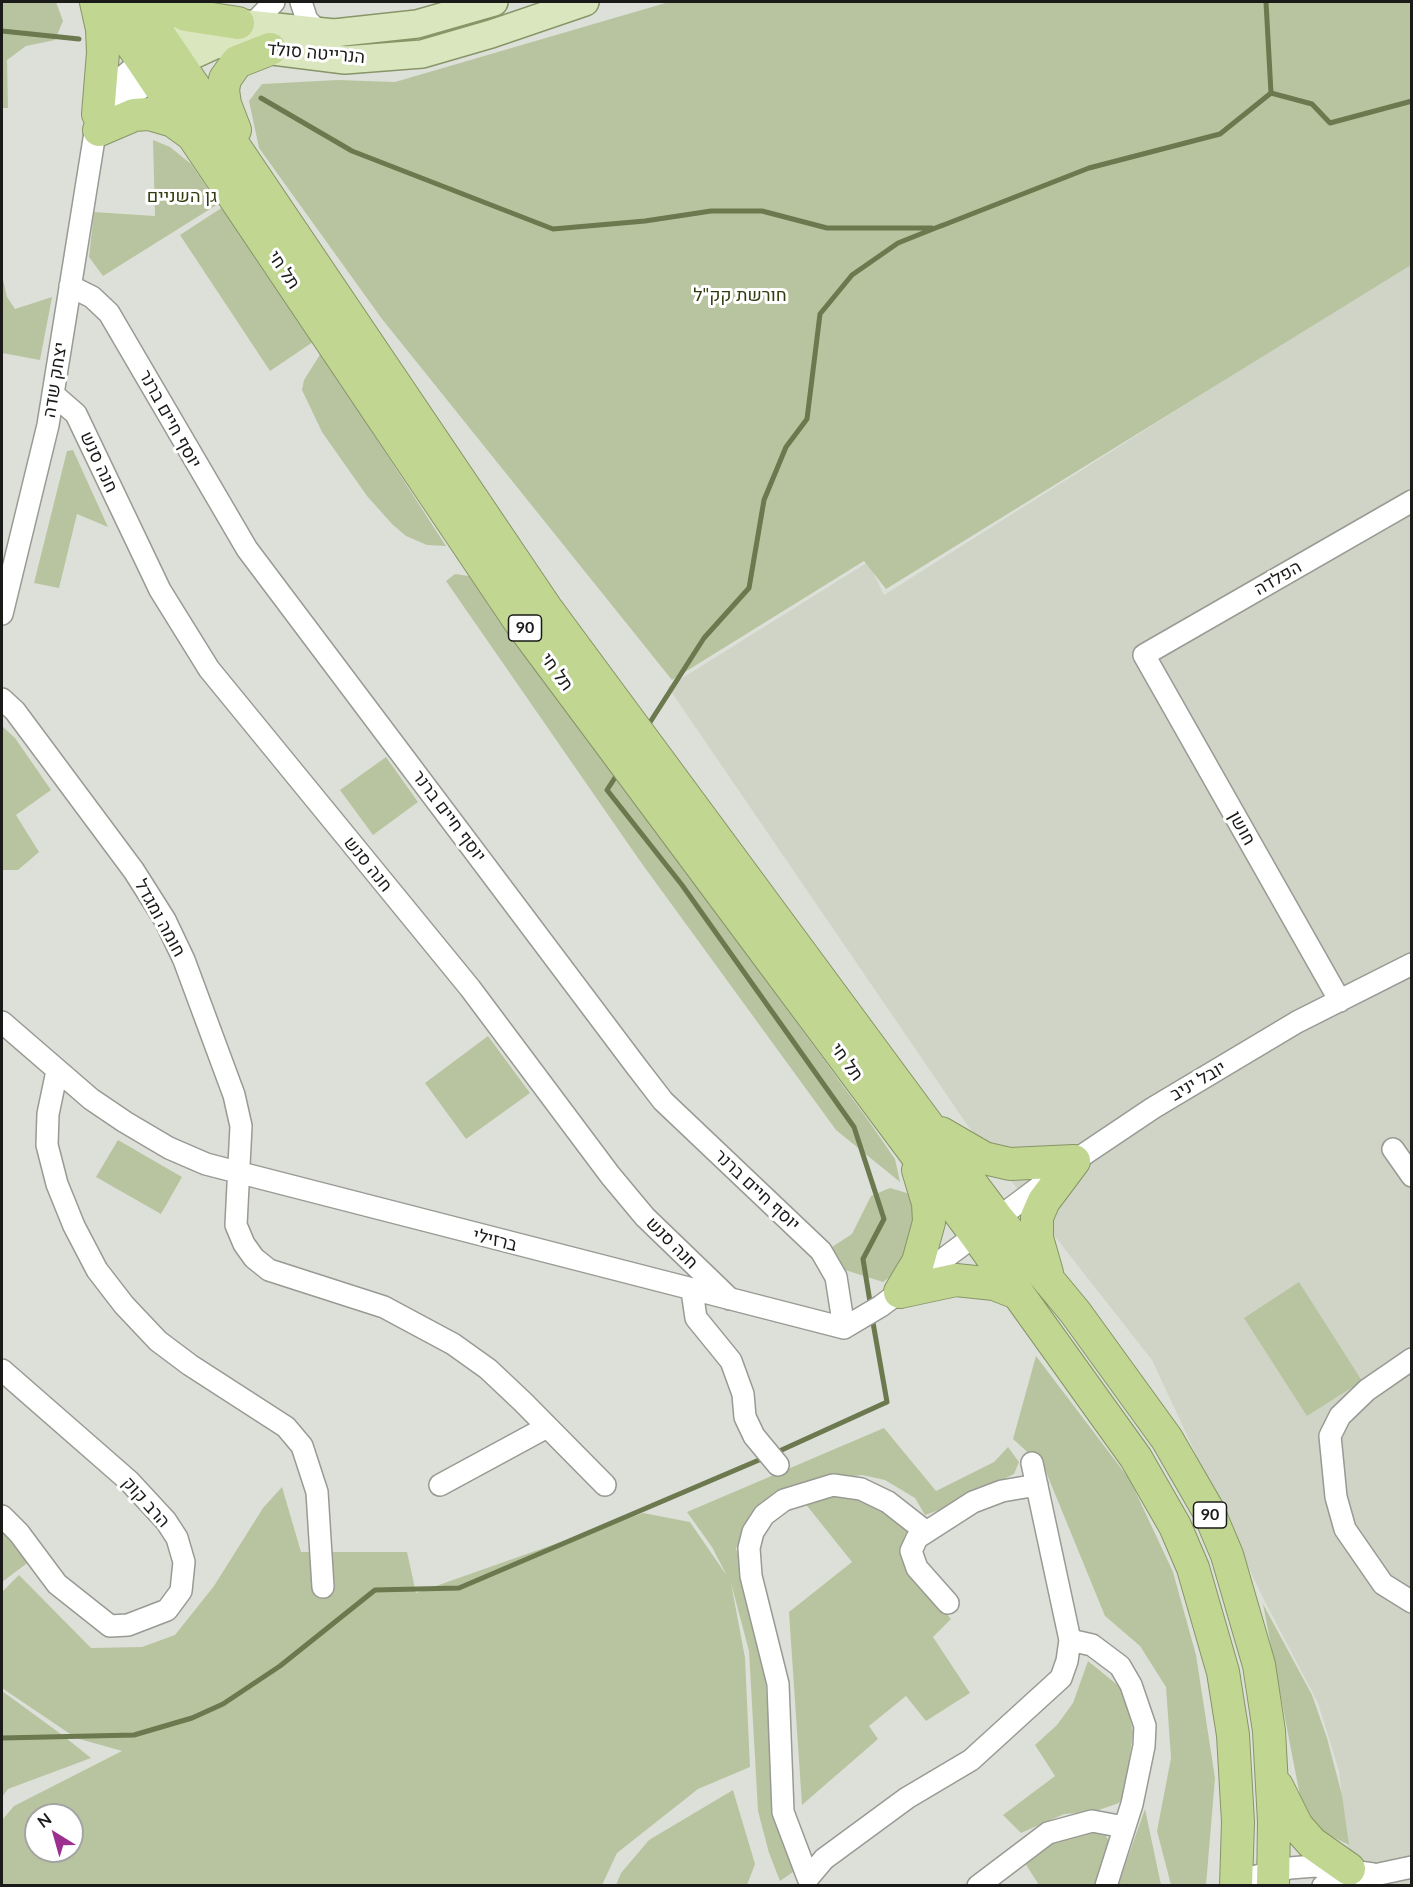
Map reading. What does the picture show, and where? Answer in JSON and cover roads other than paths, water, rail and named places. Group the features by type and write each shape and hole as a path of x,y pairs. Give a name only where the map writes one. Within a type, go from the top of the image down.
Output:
{"highway":[{"path":"96,2 102,29 103,53 96,129 134,115 149,114 173,121 195,137"},
{"name":"תל חי","path":"103,2 161,61 248,165 546,608 927,1124 987,1227"},
{"name":"תל חי","path":"137,2 195,137 529,634 912,1151 987,1227"},
{"path":"160,2 186,15 254,32 225,79 223,90 225,104 248,165"},
{"path":"927,1124 984,1158 1010,1164 1074,1161"},
{"path":"900,1292 918,1262 929,1222 928,1203 912,1151"},
{"path":"1050,1282 1037,1238 1037,1217 1044,1201 1074,1161"},
{"name":"90","path":"987,1227 1050,1282 1139,1398 1167,1439 1208,1510 1239,1592 1259,1665 1271,1764 1274,1822 1255,1882"},
{"name":"90","path":"987,1227 1017,1293 1136,1458 1175,1526 1193,1568 1221,1662 1233,1735 1238,1822 1255,1882"},
{"path":"900,1292 956,1280 994,1284 1017,1293"},
{"path":"1271,1764 1279,1792 1297,1826 1345,1879"}],"main road":[{"name":"הנרייטה סולד","path":"161,61 201,27 254,32 334,33 417,24 494,2"},
{"name":"הנרייטה סולד","path":"161,61 254,32 345,60 422,54 585,2"}],"street":[{"path":"254,32 274,2"},
{"path":"300,2 307,20 318,31"},
{"path":"96,129 161,61"},
{"name":"יצחק שדה","path":"2,614 48,425 96,129"},
{"name":"יוסף חיים ברנר","path":"70,286 92,297 109,313 247,549 663,1101 821,1251 836,1276 844,1328"},
{"name":"חנה סנש","path":"53,394 76,414 160,590 209,669 470,988 610,1175 645,1217 732,1301"},
{"name":"הפלדה","path":"1144,655 1412,501"},
{"name":"חושן","path":"1144,655 1340,1001"},
{"name":"חומה ומגדל","path":"2,699 15,711 134,871 165,920 184,960 234,1095 242,1126 236,1202 237,1225 243,1244 254,1258 269,1270 384,1307 453,1344 488,1369 605,1485"},
{"name":"יובל יניב","path":"987,1227 1074,1161 1153,1108 1297,1022 1412,964"},
{"name":"ברזילי","path":"2,1022 99,1105 169,1148 240,1174 844,1328"},
{"path":"57,1071 48,1114 47,1145 57,1184 74,1226 97,1270 124,1305 158,1341 190,1365 286,1427 302,1446 318,1492 323,1587"},
{"path":"1393,1149 1412,1176"},
{"path":"844,1328 900,1292 987,1227"},
{"path":"692,1291 696,1318 731,1361 743,1394 744,1417 754,1436 778,1465"},
{"path":"1412,1359 1367,1390 1340,1416 1330,1436 1336,1497 1345,1529 1383,1584 1412,1602"},
{"name":"הרב קוק","path":"2,1370 129,1481 166,1521 177,1539 184,1562 181,1591 167,1610 128,1625 110,1626 57,1584 19,1533 2,1516"},
{"path":"440,1485 547,1427"},
{"path":"807,1883 824,1859 907,1798 971,1760 1061,1678 1067,1661 1070,1640 1032,1463"},
{"path":"807,1883 783,1812 778,1684 751,1576 749,1548 753,1532 764,1515 784,1500 833,1485 861,1489 888,1502 925,1532"},
{"path":"948,1604 917,1568 911,1551 916,1538 973,1502 1002,1491 1037,1485"},
{"path":"1070,1640 1092,1645 1120,1666 1131,1685 1145,1726 1138,1775 1106,1886"},
{"path":"978,1886 1048,1833 1092,1821 1124,1827"},
{"path":"1255,1882 1315,1866 1345,1879 1412,1867"}],"waterway":[{"path":"1266,2 1271,93 1312,104 1330,123 1412,101"},
{"path":"2,31 79,39"},
{"path":"941,226 1089,168 1220,134 1271,93"},
{"path":"261,98 352,151 553,229 645,221 711,211 762,211 827,228 932,228"},
{"path":"647,727 704,638 749,588 764,500 786,447 807,419 820,314 852,275 898,243 943,225"},
{"path":"618,773 607,790 682,885 854,1127 884,1219 863,1259 871,1308"},
{"path":"775,1453 887,1402 872,1317"},
{"path":"2,1738 134,1735 192,1718 223,1704 280,1666 375,1590 459,1588 766,1457"}],"park label":[{"name":"גן השניים","path":"182,196"},
{"name":"חורשת קק\"ל","path":"740,295"}]}
